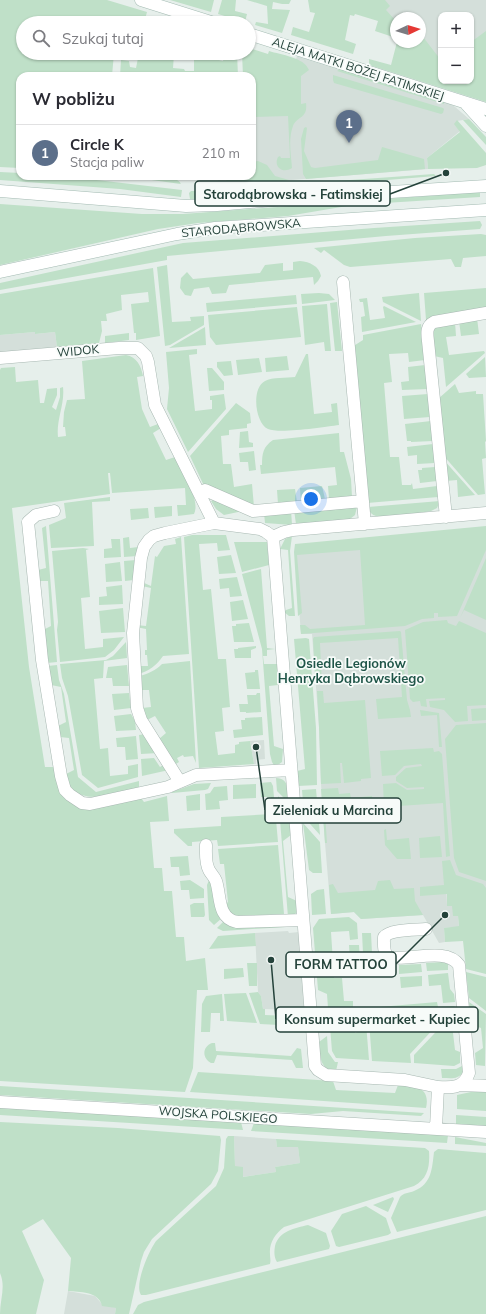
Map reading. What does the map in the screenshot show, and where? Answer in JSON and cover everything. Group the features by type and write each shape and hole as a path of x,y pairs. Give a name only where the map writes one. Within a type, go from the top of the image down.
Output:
{"street":[{"path":"141,0 192,16"},
{"name":"ALEJA MATKI BOŻEJ FATIMSKIEJ","path":"256,36 466,104 486,109"},
{"name":"ALEJA MATKI BOŻEJ FATIMSKIEJ","path":"466,104 486,126"},
{"name":"STARODĄBROWSKA","path":"0,191 186,206 486,186"},
{"name":"STARODĄBROWSKA","path":"0,272 176,234 215,228 486,210"},
{"path":"343,282 365,524"},
{"path":"446,516 428,341 428,328 430,324 434,322 486,313"},
{"name":"WIDOK","path":"0,358 133,347 138,348 148,362 155,406 199,493"},
{"path":"214,523 199,493 205,490 253,511 363,501"},
{"path":"54,511 36,515 28,522 42,660 56,752 65,790 76,800 90,804 168,787 196,775 291,770"},
{"path":"273,537 293,530 486,513"},
{"path":"180,782 141,720 137,708 133,633 141,558 144,547 154,536 214,523 260,529 273,537"},
{"path":"273,537 314,1060 318,1070 326,1075 405,1080 438,1087 453,1087 460,1085 486,1086"},
{"path":"206,845 209,870 216,882 221,907 230,920 237,922 303,920"},
{"path":"426,929 394,931 387,933 384,937 384,950 386,956 392,958 444,956 453,960 459,965 470,1068 468,1078 460,1085"},
{"path":"436,1128 438,1087"},
{"name":"WOJSKA POLSKIEGO","path":"0,1102 486,1132"}],"shaded area":[{"path":"361,0 486,0 486,35 474,43 474,12 438,12 438,59 426,48 426,12 390,12 390,22"},
{"path":"297,56 444,101 454,106 469,119 457,121 460,131 427,158 428,169 218,186 218,180 256,180 256,110"},
{"path":"35,332 35,334 55,332 57,347 0,352 0,335"},
{"path":"486,534 486,894 446,879 447,905 452,905 458,915 459,927 444,928 445,942 439,943 423,915 361,919 354,912 331,914 312,634 301,634 295,556 299,547"},
{"path":"264,740 265,759 256,760 256,764 254,764 250,741"},
{"path":"288,931 289,933 299,932 305,1014 297,1010 263,1009 261,996 258,992 255,933"},
{"path":"234,1136 276,1139 277,1147 298,1147 300,1163 275,1167 276,1172 242,1177 235,1167"},
{"path":"68,1291 95,1296 102,1304 116,1308 115,1314 64,1314"}],"green space":[{"path":"0,0 107,0 147,12 146,16 16,16 16,60 113,60 112,72 16,72 16,168 0,167"},
{"path":"170,0 214,0 211,12"},
{"path":"222,0 236,0 235,11 247,14 246,16 225,16 218,14"},
{"path":"247,0 291,0 289,4 273,2 272,9 290,10 282,33 256,25 256,22 268,24 267,6"},
{"path":"308,0 385,0 390,6 386,10 390,14 390,36 375,31 378,21 355,14 354,16 350,15 345,40 356,44 353,54 291,35 293,27 309,32 315,13 310,12"},
{"path":"486,31 486,102 369,64 369,59 391,65 395,48 426,48 426,41 438,56 438,84 474,84 474,40"},
{"path":"256,50 268,54 269,51 292,57 302,62 309,70 301,76 301,104 306,103 306,108 304,115 295,123 291,131 290,147 292,168 289,170 282,170 277,164 278,157 280,156 281,158 290,158 288,116 256,117 256,72 243,72 242,60 256,60"},
{"path":"121,60 129,61 130,67 136,68 138,60 174,60 173,68 184,69 185,71 194,71 194,60 237,60 238,72 120,72"},
{"path":"340,69 444,101 444,104 337,71"},
{"path":"333,75 443,108 443,113 441,114 334,83"},
{"path":"469,119 486,137 486,145 463,120"},
{"path":"457,120 486,153 486,165 477,168 428,169 427,158 460,132 454,124"},
{"path":"306,127 304,151 311,167 315,168 378,160 382,147 424,159 425,169 306,179 303,174 301,139 304,128"},
{"path":"256,161 267,165 275,176 289,180 218,186 225,183 227,180 256,180"},
{"path":"0,172 16,173 16,180 97,180 182,190 181,197 120,189 0,180"},
{"path":"434,174 436,176 314,186 308,183"},
{"path":"152,180 177,180 181,184"},
{"path":"294,185 293,191 290,192 194,200 190,199 189,193 191,191"},
{"path":"480,192 480,197 353,205 288,216 198,223 158,229 0,265 0,204 142,214 183,214"},
{"path":"480,221 482,225 480,229 167,256 167,260 0,290 0,283 183,243"},
{"path":"481,234 486,235 486,256 463,258 461,267 455,267 451,259 350,267 344,265 324,250 321,253 314,248 415,238"},
{"path":"293,262 307,262 316,267 320,273 321,276 314,285 313,277 229,285 226,293 212,294 209,287 194,289 191,296 185,295 180,288 181,278 187,272 193,279 260,273 265,265 283,263 283,271 293,270"},
{"path":"167,265 172,322 191,321 190,317 204,316 204,325 170,345 165,346 157,267"},
{"path":"153,268 160,336 136,340 136,333 134,333 131,304 149,302 148,292 121,295 122,310 106,314 107,321 101,321 102,331 99,343 57,347 55,332 0,335 0,294"},
{"path":"486,288 486,309 426,320 424,293"},
{"path":"419,293 421,321 383,302 382,297"},
{"path":"301,294 329,294 335,300 302,304"},
{"path":"296,295 297,304 207,312 206,303"},
{"path":"367,298 370,320 385,318 384,306 416,322 362,332 361,317 365,316 363,302 360,302 359,299"},
{"path":"337,302 342,351 335,351 330,303"},
{"path":"327,304 331,351 325,351 324,342 305,345 302,306"},
{"path":"297,307 301,337 216,345 210,337 208,315"},
{"path":"477,318 479,334 461,336 459,321"},
{"path":"455,322 456,336 446,337 449,355 484,351 485,353 446,387 443,358 434,356 431,332 439,325"},
{"path":"421,324 425,360 409,362 408,353 389,354 392,382 384,383 390,457 399,457 402,485 411,485 412,483 413,489 437,486 438,497 367,503 352,347 363,340 363,335"},
{"path":"205,327 206,345 169,348"},
{"path":"129,333 129,340 105,343 105,336"},
{"path":"197,349 197,354 189,355 195,411 212,409 212,400 210,400 210,396 224,394 226,409 188,452 167,409 169,388 166,352"},
{"path":"306,354 308,354 314,414 332,412 331,404 337,403 339,425 282,431 268,429 260,420 256,405 256,398 261,385 265,381 272,379 295,377"},
{"path":"126,355 136,360 140,365 143,376 137,377 142,409 150,427 158,424 161,428 153,433 166,460 175,457 186,477 195,501 194,514 178,516 177,505 186,505 185,488 112,493 110,473 108,473 110,494 12,508 29,667 45,767 54,767 68,799 141,798 144,802 167,796 169,821 150,822 154,868 162,868 164,891 172,891 176,937 184,937 186,961 205,958 208,990 197,990 193,1068 185,1092 0,1081 0,370 1,368 15,367 16,382 38,380 40,403 44,403 47,389 57,388 57,395 52,407 56,410 60,397 60,388 63,387 63,400 58,424 58,437 66,436 65,427 63,427 64,412 67,400 85,399 82,361"},
{"path":"287,356 289,370 266,372 265,358"},
{"path":"485,357 486,377 469,378 466,374"},
{"path":"259,358 262,372 238,375 236,360"},
{"path":"231,361 233,375 224,376 217,367 217,362"},
{"path":"425,365 428,389 402,390 401,382 409,381 408,367"},
{"path":"207,368 212,368 224,382 224,390 209,391"},
{"path":"455,384 459,393 476,391 476,394 483,394 486,458 482,459 485,494 478,495 443,455 438,399"},
{"path":"428,394 430,417 404,419 402,396"},
{"path":"236,403 250,413 251,423 247,424 247,428 229,430 229,435 221,436 223,464 231,464 234,487 252,484 254,507 205,488 190,456"},
{"path":"431,421 433,441 407,441 405,424"},
{"path":"248,431 249,442 253,443 253,447 239,448 240,432"},
{"path":"339,433 340,452 344,452 351,479 352,497 329,499 328,486 337,485 335,467 261,474 260,465 262,465 264,451 267,445 273,440"},
{"path":"433,444 435,463 417,464 417,455 408,456 407,447"},
{"path":"254,451 256,470 249,471 248,462 240,462 239,453"},
{"path":"443,459 475,495 458,497 457,480 446,481"},
{"path":"435,467 437,481 420,483 418,470 422,470 422,468"},
{"path":"322,486 325,499 301,502 300,488"},
{"path":"295,489 297,502 278,504 277,490"},
{"path":"110,497 110,501 92,502 94,546 51,548 49,525 66,518 64,503"},
{"path":"216,499 243,511 224,515 216,509 211,501"},
{"path":"440,501 437,508 431,511 395,516 375,516 370,512 368,507"},
{"path":"172,506 172,516 155,518 154,507"},
{"path":"357,507 355,515 350,519 296,524 294,510"},
{"path":"148,508 149,518 131,520 130,509"},
{"path":"291,510 292,525 265,523 264,513"},
{"path":"46,526 57,662 47,663 43,630 51,626 48,581 39,581 38,570 46,568 42,528"},
{"path":"486,526 486,550 457,616 438,617 438,613 434,613 434,618 422,619 405,626 301,634 300,625 305,625 310,629 365,625 360,550 297,555 302,613 298,616 294,552 295,544"},
{"path":"192,535 226,535 230,550 218,551 217,543 199,544 203,590 211,589 218,659 226,659 230,707 222,708 224,731 215,732 218,755 235,753 235,745 239,744 239,742 250,741 254,764 199,768 184,537"},
{"path":"292,536 290,551 295,616 289,616 284,612 292,608 288,550 280,549 285,539"},
{"path":"129,537 130,548 138,547 137,556 124,557 123,538"},
{"path":"181,537 189,654 163,656 152,667 139,674 138,666 148,666 147,655 145,655 145,650 147,650 146,629 136,627 136,625 146,626 151,588 142,586 142,582 151,586 155,556 157,557 164,546 176,544 175,539"},
{"path":"111,539 120,539 121,557 104,558 104,549 112,548"},
{"path":"234,542 267,542 269,565 242,572"},
{"path":"83,548 89,549 86,550 90,597 81,598 85,649 103,647 103,639 124,637 114,650 105,657 60,662 52,551"},
{"path":"231,555 236,573 219,574 217,557"},
{"path":"486,558 486,620 464,610 460,618"},
{"path":"136,560 134,580 125,581 124,561"},
{"path":"120,562 122,581 106,582 105,564"},
{"path":"261,569 267,648 275,649 267,650 267,656 263,656 264,664 277,664 278,685 269,686 274,746 283,749 282,762 275,767 270,754 262,649 242,574"},
{"path":"237,577 242,596 230,597 229,588 220,589 219,579"},
{"path":"122,585 123,604 99,605 99,597 107,596 106,587"},
{"path":"243,600 248,619 232,621 230,602"},
{"path":"123,608 125,632 101,633 99,611"},
{"path":"447,620 448,623 456,626 459,621 486,633 486,705 467,706 468,721 455,722 444,710 430,707 429,701 445,700 445,698 426,699 427,707 421,706 420,701 413,702 410,699 405,630 423,622"},
{"path":"249,623 254,642 234,642 232,626 236,626 236,624"},
{"path":"400,631 407,700 411,717 378,719 376,699 402,697 398,638 320,643 322,684 315,676 314,637"},
{"path":"294,639 309,639 316,728 317,785 298,786 297,771 305,769"},
{"path":"126,642 127,658 104,661 103,678 94,679 100,749 108,748 110,776 128,774 128,766 138,764 138,777 98,788 82,775 68,696 62,678 60,664 106,660 113,656"},
{"path":"256,646 256,648 251,650 251,658 235,658 234,649"},
{"path":"190,661 196,763 193,756 184,757 183,755 177,758 179,762 176,764 159,739 166,733 155,716 147,720 142,708 151,707 149,690 140,690 139,676 152,672 162,664"},
{"path":"57,665 59,680 64,694 78,777 96,792 139,781 139,788 95,797 79,794 72,789 66,774 74,770 69,738 60,737 58,726 66,722 61,687 51,685 48,666"},
{"path":"127,665 129,686 113,686 112,678 106,678 108,667"},
{"path":"255,670 258,670 260,689 247,689 245,673 255,672"},
{"path":"317,691 323,691 324,703 365,700 371,778 344,783 342,763 340,763 341,783 321,784"},
{"path":"129,693 131,708 114,710 112,694"},
{"path":"257,693 260,693 261,712 240,712 239,704 248,704 247,695 256,695"},
{"path":"486,708 486,720 472,721 471,709"},
{"path":"420,710 439,713 442,747 439,747 437,715 421,716"},
{"path":"131,714 135,721 136,730 116,731 114,716"},
{"path":"262,717 263,735 234,738 233,730 242,729 241,720 245,720 245,718"},
{"path":"486,723 486,881 459,872 454,858 445,739 456,725"},
{"path":"146,734 158,753 141,754 139,735"},
{"path":"136,736 138,759 126,760 125,747 117,747 116,738"},
{"path":"433,748 434,752 439,751 442,754 450,856 446,857 443,803 384,807 383,784 396,783 407,790 424,789 424,787 407,788 396,781 396,777 406,768 422,766 421,764 404,766 395,775 382,776 380,751"},
{"path":"154,758 160,767 165,764 169,770 142,776 141,759"},
{"path":"276,778 284,780 286,783 289,803 277,791"},
{"path":"271,782 273,786 278,842 218,846 217,840 192,842 192,846 188,846 174,833 174,829 221,826 221,817 272,814 271,797 261,797 260,783"},
{"path":"211,783 208,789 205,790 172,793 194,784"},
{"path":"256,784 256,798 233,799 233,785"},
{"path":"227,786 228,800 219,801 220,809 206,810 205,794 210,793 214,787"},
{"path":"338,788 339,794 350,793 351,798 372,796 373,808 325,812 327,843 325,843 321,789"},
{"path":"316,789 320,835 302,815 304,814 302,790"},
{"path":"200,794 200,810 187,811 186,796"},
{"path":"278,796 285,805 287,818 290,819 291,835 283,841 288,897 297,901 298,911 292,917 288,917"},
{"path":"303,823 320,842 322,873 313,873 309,870"},
{"path":"386,829 387,840 409,838 411,859 397,859 385,845 384,830"},
{"path":"440,836 442,857 420,858 419,838"},
{"path":"278,845 284,914 232,916 224,905 228,902 224,864 220,864 218,849"},
{"path":"188,856 190,875 180,876 179,867 171,867 170,857"},
{"path":"450,860 456,875 483,884 486,888 486,974 466,969 463,941 445,942 444,928 459,926 458,916 453,916 452,906 447,906 447,894 420,896 420,887 444,885 442,861"},
{"path":"190,880 204,889 204,898 190,899 189,890 181,890 180,881"},
{"path":"209,880 211,882 222,918 214,925 209,920 207,885"},
{"path":"390,880 394,889 414,888 415,901 423,915 361,919 354,912 331,914 329,885 333,884 338,893 375,890 378,881"},
{"path":"324,889 326,914 312,915 311,894 317,890"},
{"path":"194,903 204,903 204,917 191,917 190,905"},
{"path":"349,917 357,923 358,939 350,940 349,931 331,932 334,978 342,978 344,1001 353,1001 353,1007 328,1008 327,994 318,990 313,928 319,919"},
{"path":"225,920 285,925 285,927 223,931 217,928"},
{"path":"255,933 256,946 209,949 218,936"},
{"path":"362,933 371,933 372,953 363,953"},
{"path":"349,945 359,945 360,962 350,962"},
{"path":"443,962 448,964 448,970 427,971 426,963"},
{"path":"247,963 257,963 257,986 249,986"},
{"path":"421,964 422,972 399,974 399,965"},
{"path":"243,968 244,977 224,979 224,969"},
{"path":"466,972 486,977 486,1011 469,998"},
{"path":"448,973 450,989 454,994 455,1002 443,1003 441,985 429,986 428,975"},
{"path":"422,976 422,986 401,988 400,977"},
{"path":"258,992 261,996 263,1009 265,1009 265,1015 290,1016 291,1010 297,1010 299,1026 260,1024 249,993"},
{"path":"246,993 257,1023 227,1021 224,994"},
{"path":"222,994 224,1021 220,1021 220,1013 211,1013 210,1032 201,1032 202,1004 206,996"},
{"path":"437,1002 438,1007 455,1006 410,1054 411,1063 372,1061 368,1008"},
{"path":"469,1002 486,1014 485,1066 476,1065 475,1053 483,1048 481,1028 472,1025"},
{"path":"365,1011 369,1060 336,1058 332,1051 329,1014 354,1012 355,1024 353,1024 355,1033 361,1031 359,1023 357,1023 356,1012"},
{"path":"451,1016 455,1050 460,1052 460,1063 454,1066 414,1063 414,1055"},
{"path":"327,1036 328,1052 335,1062 338,1062 336,1071 326,1068 320,1057 319,1042"},
{"path":"212,1043 215,1043 216,1051 291,1056 297,1048 301,1049 303,1068 296,1068 292,1060 217,1055 214,1063 211,1063 208,1061 204,1053 206,1047"},
{"path":"462,1066 463,1072 461,1075 454,1078 442,1078 441,1069 456,1069"},
{"path":"198,1072 333,1081 336,1090 395,1093 398,1085 409,1086 423,1091 426,1095 427,1101 426,1108 190,1092"},
{"path":"0,1086 424,1113 421,1116 343,1111 311,1114 0,1095"},
{"path":"471,1092 486,1092 486,1111 457,1109 457,1095"},
{"path":"0,1107 241,1122 243,1130 0,1115"},
{"path":"456,1115 486,1117 486,1126 456,1124"},
{"path":"0,1122 118,1128 220,1136 221,1140 218,1171 211,1184 152,1239 144,1252 129,1314 115,1314 116,1308 102,1306 97,1297 88,1293 68,1291 71,1258 43,1219 22,1231 44,1280 36,1314 0,1314 3,1283 0,1273"},
{"path":"254,1123 448,1135 447,1143 251,1131"},
{"path":"228,1136 234,1136 235,1166 243,1167 243,1177 276,1172 275,1167 300,1163 298,1147 277,1147 276,1139 425,1148 429,1151 429,1162 425,1176 414,1186 284,1227 275,1236 272,1242 270,1250 270,1264 141,1295 139,1283 143,1268 156,1241 216,1186 224,1168 226,1139"},
{"path":"455,1137 486,1143 486,1146 455,1144"},
{"path":"438,1149 486,1153 486,1210 397,1232 391,1218 400,1197 420,1188 428,1180 433,1164 434,1152"},
{"path":"393,1197 394,1199 388,1212 373,1205"},
{"path":"366,1206 386,1218 391,1233 339,1247 336,1246 331,1231 342,1214"},
{"path":"486,1216 486,1314 133,1314 138,1305 144,1302"},
{"path":"308,1225 326,1233 330,1246 329,1249 277,1262 274,1252 277,1241 280,1237 288,1231"}],"place":[{"name":"Circle K","path":"349,143"},
{"name":"Starodąbrowska - Fatimskiej","path":"446,173"},
{"name":"Zieleniak u Marcina","path":"256,747"},
{"name":"FORM TATTOO","path":"445,915"},
{"name":"Konsum supermarket - Kupiec","path":"271,960"}],"district":[{"name":"Osiedle Legionów Henryka Dąbrowskiego","path":"351,670"}]}
